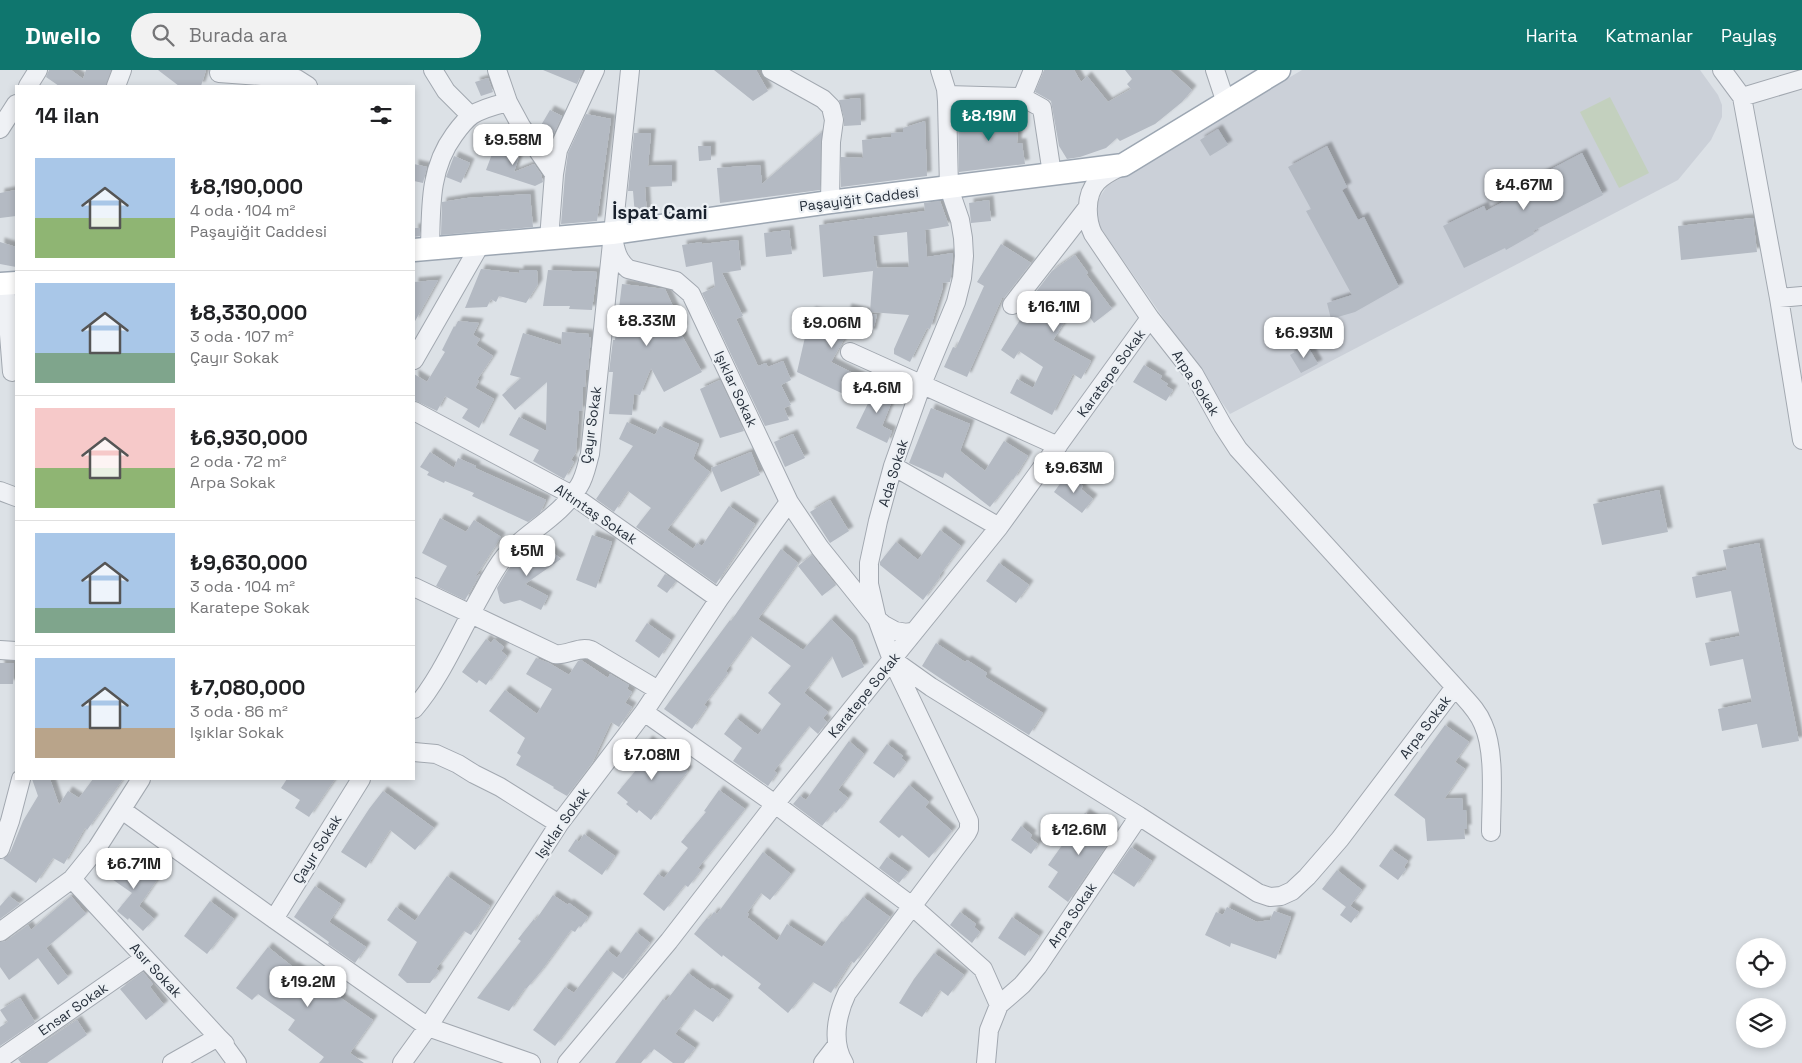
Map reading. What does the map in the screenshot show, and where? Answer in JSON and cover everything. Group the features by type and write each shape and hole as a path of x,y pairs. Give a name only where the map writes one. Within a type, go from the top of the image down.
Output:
{"main road":[{"name":"Paşayiğit Caddesi","path":"422,250 612,233 830,202 1123,165 1279,70"}],"street":[{"path":"29,85 38,70"},
{"path":"116,85 122,70"},
{"path":"433,70 446,90 471,116"},
{"path":"497,70 508,102 554,174"},
{"path":"549,239 556,157 562,138 595,70"},
{"name":"Çayır Sokak","path":"415,706 420,692 469,615 493,572 504,558 551,518 580,485 590,454 630,70"},
{"path":"771,70 823,99 831,108 834,120 830,149 830,202"},
{"name":"Ada Sokak","path":"877,619 869,584 869,563 878,521 893,466 922,384 956,302 962,278 963,238 960,220 949,188 946,95 940,70"},
{"path":"1022,97 1033,70"},
{"path":"1215,70 1226,103"},
{"path":"1722,70 1742,97 1779,298 1802,440"},
{"path":"218,76 290,78 306,85"},
{"path":"1742,97 1802,79"},
{"path":"946,95 1022,97 1042,108 1061,173"},
{"path":"422,250 437,167 450,140 471,116 481,110 508,102"},
{"path":"0,128 15,106"},
{"path":"1012,305 1089,200 1098,180 1123,165"},
{"name":"Arpa Sokak","path":"999,1005 1022,985 1038,966 1139,816 1258,893 1270,897 1281,896 1296,887 1328,853 1455,687 1238,449 1194,374 1150,318 1093,234 1089,222 1091,181 1082,173 1061,173"},
{"name":"Işıklar Sokak","path":"612,233 618,257 628,269 670,278 681,284 691,294 789,502 820,548 877,619 892,660 967,817 969,825 967,833 912,906"},
{"path":"415,358 480,245"},
{"path":"7,284 10,374"},
{"path":"1779,298 1802,296"},
{"name":"Karatepe Sokak","path":"567,1063 669,941 775,804 999,527 1150,318"},
{"path":"850,352 1058,446"},
{"name":"Altıntaş Sokak","path":"415,412 572,495 719,599"},
{"path":"893,466 999,527"},
{"path":"0,491 15,497"},
{"name":"Işıklar Sokak","path":"402,1063 428,1027 559,824 644,712 719,599 789,502"},
{"path":"415,588 554,654 564,654 582,649 591,650 658,690"},
{"path":"877,619 895,631 907,633 915,631"},
{"path":"0,650 15,652"},
{"path":"892,660 931,687 1139,816"},
{"path":"1455,687 1479,715 1488,739 1490,754 1491,832"},
{"path":"644,712 775,804 912,906 983,969 999,1005 989,1030 986,1063"},
{"path":"415,752 436,754 458,764 500,787 559,824"},
{"path":"0,849 10,821 20,780"},
{"path":"0,932 72,880 98,848 140,780"},
{"name":"Çayır Sokak","path":"274,920 360,780"},
{"path":"0,806 10,821"},
{"path":"122,810 274,920 428,1027 531,1063"},
{"name":"Asır Sokak","path":"72,880 218,1037 237,1063"},
{"path":"829,1063 843,1063 837,1045 837,1026 840,1012 850,989 912,906"},
{"name":"Ensar Sokak","path":"0,1059 145,958"},
{"path":"172,1063 218,1037 244,1063"},
{"path":"824,1063 837,1045"}],"shaded area":[{"path":"1302,70 1700,70 1718,95 1722,105 1722,117 1711,140 1678,180 1230,414 1100,227 1097,218 1098,200 1107,186"}],"green space":[{"path":"1610,97 1649,173 1619,188 1580,112"}],"building":[{"path":"49,70 71,70 83,79 86,70 111,70 106,85 58,85 46,77"},
{"path":"158,70 206,70 201,85 178,85"},
{"path":"543,70 583,70 577,84"},
{"path":"714,70 756,70 768,91 753,101"},
{"path":"1044,70 1074,70 1081,82 1087,76 1108,102 1131,89 1127,84 1132,79 1125,70 1170,70 1192,90 1182,102 1155,124 1120,141 1117,138 1106,148 1080,157 1067,159 1059,146 1051,101 1035,92"},
{"path":"488,78 493,92 481,96 475,82"},
{"path":"860,98 861,125 844,126 844,118 839,100"},
{"path":"550,110 562,116 549,144 542,137 545,130 540,127"},
{"path":"958,113 1019,116 1017,143 1022,143 1025,164 959,172"},
{"path":"586,114 611,119 597,221 561,224 568,153"},
{"path":"925,121 927,176 841,187 841,157 863,158 862,140 891,137 891,133 903,132 903,128"},
{"path":"1218,129 1228,145 1210,156 1200,140"},
{"path":"822,132 820,190 720,203 717,168 760,165 762,184"},
{"path":"634,133 651,133 648,166 672,165 672,186 645,187 647,215 635,216 633,191 628,191"},
{"path":"503,142 520,148 514,172 534,164 541,174 543,182 535,186 486,170 492,154 498,156"},
{"path":"698,146 711,146 711,160 699,161"},
{"path":"1327,146 1347,187 1342,190 1358,220 1364,217 1399,287 1355,312 1331,319 1327,303 1352,295 1306,211 1311,209 1288,167"},
{"path":"1582,153 1603,195 1533,231 1534,234 1506,250 1505,248 1464,268 1443,226 1484,206 1486,211 1514,196 1511,190"},
{"path":"454,156 470,163 461,183 446,177"},
{"path":"415,164 427,167 423,183 415,181"},
{"path":"15,190 15,216 0,218 0,193"},
{"path":"530,194 533,227 441,235 442,202 467,198"},
{"path":"989,200 991,221 971,223 969,203"},
{"path":"940,201 949,226 925,230 927,257 953,253 951,276 950,282 942,283 943,287 930,329 927,328 910,362 894,354 894,349 909,315 870,312 873,271 823,277 819,225 925,211 924,203","holes":["907,232 909,267 877,268 873,236"]},
{"path":"1753,218 1757,252 1681,260 1678,226"},
{"path":"415,228 420,228 420,236 415,237"},
{"path":"789,230 792,254 766,257 764,233"},
{"path":"738,240 741,270 722,273 743,316 736,319 758,366 766,363 768,367 783,361 791,380 781,385 791,405 784,408 789,420 765,426 702,293 715,287 712,262 686,267 682,245"},
{"path":"0,242 15,247 15,267 0,264"},
{"path":"1001,244 1031,263 1004,298 1002,298 967,377 944,367 953,347 956,348 984,286 977,282"},
{"path":"1075,255 1088,273 1086,274 1112,309 1094,323 1078,301 1053,340 1091,361 1081,379 1073,374 1052,415 1010,393 1017,379 1033,388 1043,367 1019,351 1014,359 1001,350 1025,312 1022,310 1052,271"},
{"path":"481,269 519,273 519,270 537,270 538,284 526,303 499,296 496,302 491,299 487,307 465,308"},
{"path":"548,270 597,272 592,310 569,309 570,306 543,306"},
{"path":"438,280 415,321 415,282"},
{"path":"622,284 665,289 683,328 679,330 702,372 664,392 651,368 640,395 634,394 632,415 609,414 613,372 609,372"},
{"path":"847,308 877,315 872,334 850,329 831,362 861,377 856,400 797,372 811,311 845,319"},
{"path":"458,321 479,323 473,335 480,339 476,345 493,356 477,380 479,381 475,388 494,399 479,428 462,418 468,409 445,396 437,411 415,400 415,375 427,382 445,352 442,350"},
{"path":"562,332 589,334 589,337 591,337 588,370 586,369 585,387 583,387 582,411 579,411 576,452 571,460 574,462 564,479 533,461 539,450 509,435 519,417 546,431 547,382 515,410 502,395 521,378 510,375 523,333 561,345"},
{"path":"1307,345 1318,364 1301,373 1290,355"},
{"path":"1144,365 1162,376 1160,379 1173,390 1166,401 1133,382"},
{"path":"720,380 744,431 720,438 700,389"},
{"path":"878,383 896,391 882,426 892,431 887,443 856,428"},
{"path":"931,408 970,424 960,451 985,471 1004,441 1028,456 1013,480 990,507 945,472 943,478 909,463"},
{"path":"627,422 655,435 660,426 699,444 693,459 710,472 667,530 693,549 697,543 702,546 729,506 755,524 716,584 636,527 651,508 628,491 614,512 596,499 633,446 619,439"},
{"path":"793,434 805,458 785,467 774,442"},
{"path":"430,452 454,468 458,458 476,466 475,468 546,500 540,513 528,522 472,496 474,493 427,475 429,472 420,467"},
{"path":"751,452 760,475 721,492 711,468"},
{"path":"1065,477 1071,481 1073,478 1083,486 1081,489 1093,499 1082,513 1054,492"},
{"path":"1659,490 1668,532 1602,545 1593,504"},
{"path":"830,500 849,531 830,543 810,512"},
{"path":"440,518 466,532 474,520 501,537 475,577 480,574 465,600 436,586 447,566 422,553"},
{"path":"940,530 961,546 923,600 880,565 880,562 896,542 918,560"},
{"path":"592,535 612,542 596,588 576,580"},
{"path":"540,542 561,559 525,584 548,596 541,610 520,600 504,604 500,601 497,588 507,571 521,555"},
{"path":"1759,543 1799,741 1762,748 1757,724 1722,731 1718,709 1752,702 1743,659 1710,666 1705,643 1740,636 1731,591 1696,598 1692,577 1727,570 1723,550"},
{"path":"781,549 798,563 758,619 803,650 831,619 852,640 864,667 842,678 832,656 804,693 828,712 823,718 827,722 818,734 809,726 774,771 777,773 768,786 733,761 742,748 724,734 736,718 758,735 781,704 768,693 791,666 751,636 726,671 728,673 704,705 707,707 692,729 664,709 731,621"},
{"path":"812,555 836,585 822,596 798,566"},
{"path":"999,563 1029,585 1016,603 986,581"},
{"path":"665,574 676,581 667,593 657,586"},
{"path":"647,623 671,640 659,658 635,641"},
{"path":"486,639 491,643 494,639 504,647 501,651 507,656 486,685 479,680 477,683 462,672"},
{"path":"936,643 965,662 967,660 987,673 985,677 1043,713 1029,735 922,666"},
{"path":"536,658 549,663 569,675 578,661 581,660 608,678 610,674 629,685 627,689 632,692 625,703 632,707 619,727 611,722 592,763 567,796 516,765 521,756 517,753 525,738 489,711 505,690 537,714 552,689 526,674"},
{"path":"0,663 14,663 13,684 0,684"},
{"path":"1445,725 1469,742 1455,762 1465,769 1444,799 1462,798 1463,810 1466,810 1467,829 1464,829 1465,839 1427,841 1425,819 1394,795"},
{"path":"648,740 688,771 651,820 639,810 637,813 617,793 637,769 631,766"},
{"path":"849,741 864,754 838,790 848,798 822,826 793,804 800,796 806,800"},
{"path":"887,744 903,756 901,758 906,762 894,778 873,763"},
{"path":"32,780 50,780 59,805 68,791 79,798 92,780 122,780 87,830 85,828 64,864 53,858 36,883 3,859 10,853 23,821 38,796"},
{"path":"286,780 334,780 309,817 295,808 300,800 281,788"},
{"path":"909,785 929,802 925,807 952,831 929,858 902,835 899,838 879,822"},
{"path":"719,790 745,809 698,868 701,870 688,887 685,885 664,911 643,894 658,874 664,878 688,848 681,842 706,812 704,811"},
{"path":"383,791 434,828 415,850 390,830 366,868 341,852"},
{"path":"1085,813 1115,833 1068,902 1048,887 1058,872 1048,865"},
{"path":"1021,826 1032,835 1030,838 1038,844 1031,854 1011,840"},
{"path":"584,834 615,856 602,875 568,851 576,839 579,842"},
{"path":"1131,847 1152,861 1134,887 1113,873"},
{"path":"1391,849 1408,861 1404,867 1406,869 1398,880 1379,866"},
{"path":"763,852 791,874 770,900 761,893 747,913 749,914 747,917 777,941 787,924 822,947 863,897 890,917 854,963 851,961 831,993 813,982 788,1013 758,988 761,984 723,955 722,957 694,934 707,918 709,919 714,912 717,914"},
{"path":"124,854 159,877 139,906 154,919 143,931 129,918 128,920 117,911 132,893 109,877"},
{"path":"887,857 908,872 899,883 879,868"},
{"path":"1337,870 1362,890 1350,906 1359,912 1351,923 1340,915 1346,907 1322,889"},
{"path":"447,876 490,906 471,935 464,931 436,969 439,971 430,983 407,983 398,975 417,942 387,920 396,907 415,921"},
{"path":"315,886 341,904 329,922 366,947 355,963 294,917"},
{"path":"553,895 568,905 569,903 588,917 581,927 579,926 575,932 571,930 509,1011 477,998 521,941 518,939 534,919 535,921"},
{"path":"9,896 20,904 0,919 0,906"},
{"path":"71,896 86,914 46,948 68,977 58,985 38,958 9,980 0,967 0,942 6,941 28,925 31,930"},
{"path":"210,901 234,919 207,954 184,936"},
{"path":"1227,907 1257,922 1270,920 1274,911 1291,917 1276,959 1231,943 1230,947 1205,935 1216,912 1223,915"},
{"path":"960,912 976,924 974,927 980,932 972,943 950,925"},
{"path":"1012,917 1039,936 1025,956 998,938"},
{"path":"636,932 650,943 623,979 612,971 555,1046 533,1030 565,987 574,993 607,950 617,958"},
{"path":"268,947 293,967 373,1020 350,1053 364,1063 319,1063 324,1057 288,1030 295,1020 258,994 252,1000 236,988"},
{"path":"934,953 964,975 948,996 940,990 922,1017 899,1003"},
{"path":"143,972 153,984 150,987 164,1005 146,1020 120,989"},
{"path":"688,973 711,990 712,988 729,1000 713,1022 694,1009 675,1034 695,1048 684,1063 673,1063 654,1049 641,1063 615,1063 663,999 666,1001"},
{"path":"20,998 35,1022 0,1046 0,1027 8,1022 0,1010"},
{"path":"77,1020 87,1035 47,1063 21,1063 18,1059"}],"district":[{"name":"İspat Cami","path":"660,212"}]}
